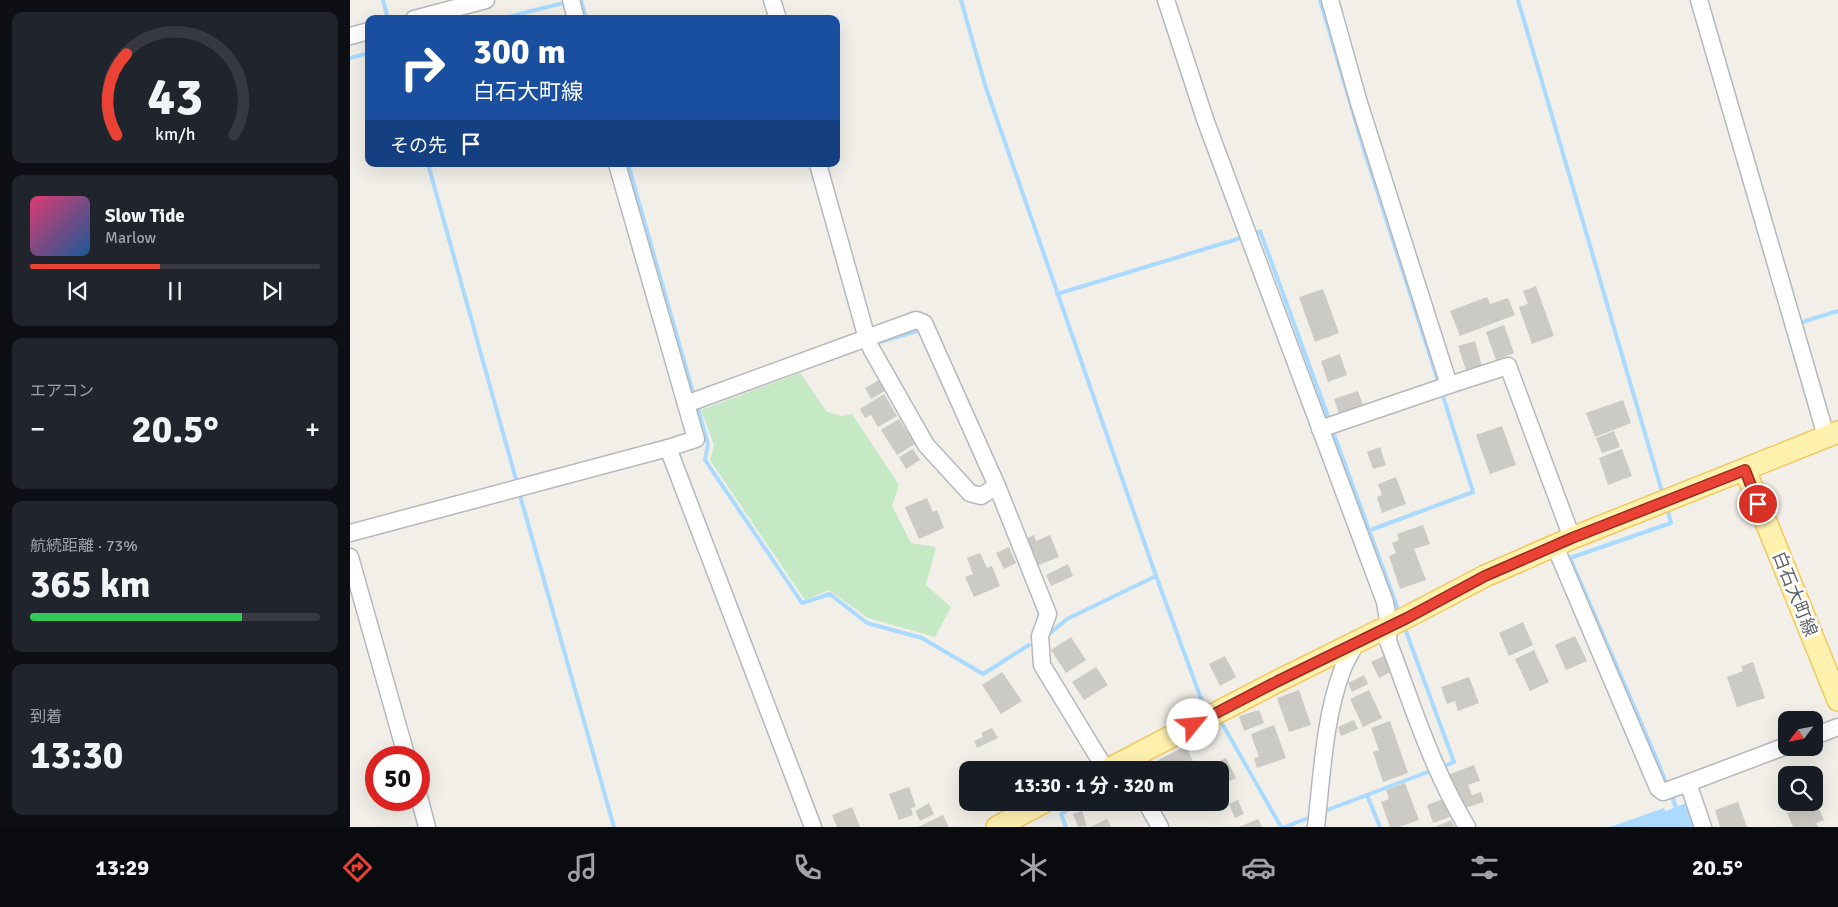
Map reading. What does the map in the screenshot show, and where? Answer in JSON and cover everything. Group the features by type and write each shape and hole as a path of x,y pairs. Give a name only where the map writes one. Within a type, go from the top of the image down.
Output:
{"main road":[{"path":"1130,761 1278,681 1398,622 1485,576 1564,542 1832,434"},
{"name":"白石大町線","path":"1745,470 1838,700"},
{"path":"997,827 1027,811"}],"street":[{"path":"429,15 486,0"},
{"path":"772,0 777,15"},
{"path":"1166,0 1203,113 1248,235 1328,426 1385,602 1398,622 1388,641 1436,769 1450,799 1467,827"},
{"path":"1330,0 1443,387"},
{"path":"1699,0 1832,434"},
{"path":"350,36 365,32"},
{"path":"350,533 696,439 673,365 618,167"},
{"path":"819,167 869,343 926,445 970,493 981,496 997,486"},
{"path":"686,404 869,343 916,320 924,323 997,486 1048,614 1040,636 1042,665 1112,761"},
{"path":"1328,426 1508,366 1564,542 1658,788 1675,787 1778,749"},
{"path":"668,448 814,827"},
{"path":"350,557 404,746"},
{"path":"1317,818 1331,713 1342,670 1356,643"},
{"path":"1823,733 1838,727"},
{"path":"1675,787 1703,827"},
{"path":"423,811 427,827"},
{"path":"1151,811 1160,827"}],"green space":[{"path":"800,373 827,412 842,416 852,414 899,485 892,506 911,543 936,547 926,585 951,607 935,637 868,618 829,590 805,600 710,460 714,445 701,410"}],"water":[{"path":"1660,763 1678,806 1687,803 1695,827 1610,827 1664,808 1666,811 1674,808 1656,765"}],"building":[{"path":"1536,286 1554,336 1532,344 1519,307 1528,304 1523,291"},
{"path":"1323,289 1339,333 1315,342 1299,297"},
{"path":"1487,297 1490,304 1508,298 1515,315 1460,336 1450,311"},
{"path":"1504,325 1514,353 1496,360 1486,332"},
{"path":"1475,341 1482,366 1466,370 1458,346"},
{"path":"1340,354 1347,375 1328,382 1321,361"},
{"path":"884,377 890,388 871,399 865,388"},
{"path":"1358,391 1363,405 1339,414 1334,399"},
{"path":"884,394 897,416 878,427 871,415 865,418 860,409"},
{"path":"1623,400 1631,423 1595,437 1586,413"},
{"path":"899,419 915,444 897,455 881,430"},
{"path":"1502,426 1516,465 1490,474 1476,435"},
{"path":"1614,431 1620,447 1602,453 1596,438"},
{"path":"1380,447 1386,465 1373,469 1367,452"},
{"path":"913,449 920,460 906,469 899,457"},
{"path":"1622,449 1632,476 1608,485 1599,458"},
{"path":"1396,477 1406,504 1382,513 1377,497 1382,495 1378,484"},
{"path":"927,498 933,512 937,510 944,528 919,539 905,507"},
{"path":"1423,525 1430,544 1414,549 1426,580 1400,589 1389,556 1396,553 1392,543 1399,540 1397,534"},
{"path":"1034,535 1036,541 1050,535 1059,557 1036,566 1026,539"},
{"path":"1009,547 1016,563 1004,569 996,553"},
{"path":"980,553 987,568 992,566 1000,586 974,597 965,577 973,574 967,558"},
{"path":"1068,564 1073,576 1051,586 1046,575"},
{"path":"1523,622 1533,645 1509,656 1499,633"},
{"path":"1575,636 1587,661 1566,670 1555,645"},
{"path":"1071,637 1086,660 1066,673 1051,650"},
{"path":"1534,650 1549,682 1530,691 1515,659"},
{"path":"1386,655 1393,671 1379,678 1371,662"},
{"path":"1225,656 1236,677 1220,686 1209,664"},
{"path":"1753,662 1765,698 1737,707 1727,677 1743,671 1741,666"},
{"path":"1096,667 1108,685 1084,700 1072,682"},
{"path":"1002,672 1022,701 1001,714 982,685"},
{"path":"1364,675 1368,684 1352,692 1348,683"},
{"path":"1469,677 1479,703 1458,711 1455,701 1447,704 1441,687"},
{"path":"1299,690 1311,725 1289,732 1277,698"},
{"path":"1369,690 1382,718 1363,727 1350,699"},
{"path":"1259,710 1264,723 1244,731 1239,716"},
{"path":"1354,720 1358,729 1341,736 1338,727"},
{"path":"1390,721 1408,773 1383,782 1373,752 1379,750 1371,728"},
{"path":"1274,725 1286,758 1257,768 1254,758 1259,757 1251,734"},
{"path":"992,728 998,738 977,748 974,741 983,737 981,733"},
{"path":"1186,746 1193,761 1159,761"},
{"path":"1229,764 1236,778 1229,782"},
{"path":"1474,765 1480,781 1468,785 1472,795 1481,792 1484,802 1465,808 1461,796 1457,798 1448,775"},
{"path":"1405,783 1419,820 1399,827 1390,827 1381,802 1389,799 1386,790"},
{"path":"909,787 916,807 911,808 913,815 899,820 889,794"},
{"path":"1443,799 1450,817 1433,823 1427,805"},
{"path":"1238,800 1244,814 1235,818 1229,804"},
{"path":"1738,802 1747,827 1720,827 1715,810"},
{"path":"929,803 934,814 920,821 915,811"},
{"path":"852,807 860,827 837,827 832,815"},
{"path":"1082,811 1087,826 1078,827 1073,814"},
{"path":"1792,811 1820,811 1824,820 1816,823 1818,827 1793,827 1787,813"},
{"path":"943,815 949,827 918,827"},
{"path":"1107,819 1111,827 1090,827"},
{"path":"1258,819 1262,827 1239,827"},
{"path":"1451,820 1455,827 1435,827"}],"waterway":[{"path":"383,0 387,15"},
{"path":"581,0 585,15"},
{"path":"961,0 985,85 1156,576 1203,704"},
{"path":"1320,0 1364,150 1439,384"},
{"path":"1518,0 1663,495"},
{"path":"516,15 567,2"},
{"path":"350,58 365,54"},
{"path":"429,167 517,483"},
{"path":"629,167 694,396"},
{"path":"1253,234 1260,231 1330,422"},
{"path":"1057,294 1244,237"},
{"path":"1802,322 1838,311"},
{"path":"876,343 917,331"},
{"path":"1373,529 1473,492 1442,393"},
{"path":"697,405 708,444 705,460 802,603 830,594 867,623 922,638 983,674 1029,645"},
{"path":"1332,429 1399,612"},
{"path":"519,492 614,827"},
{"path":"1660,767 1570,558 1671,523 1667,508"},
{"path":"1049,634 1067,619 1156,576"},
{"path":"1404,626 1454,762 1442,767"},
{"path":"1223,725 1281,827"},
{"path":"1380,827 1367,795 1433,770"},
{"path":"1322,812 1367,795"},
{"path":"1066,811 1061,814 1066,827"},
{"path":"1285,827 1313,816"}],"route":[{"path":"1193,725 1407,618 1485,576 1572,538 1745,470 1758,504"}]}
